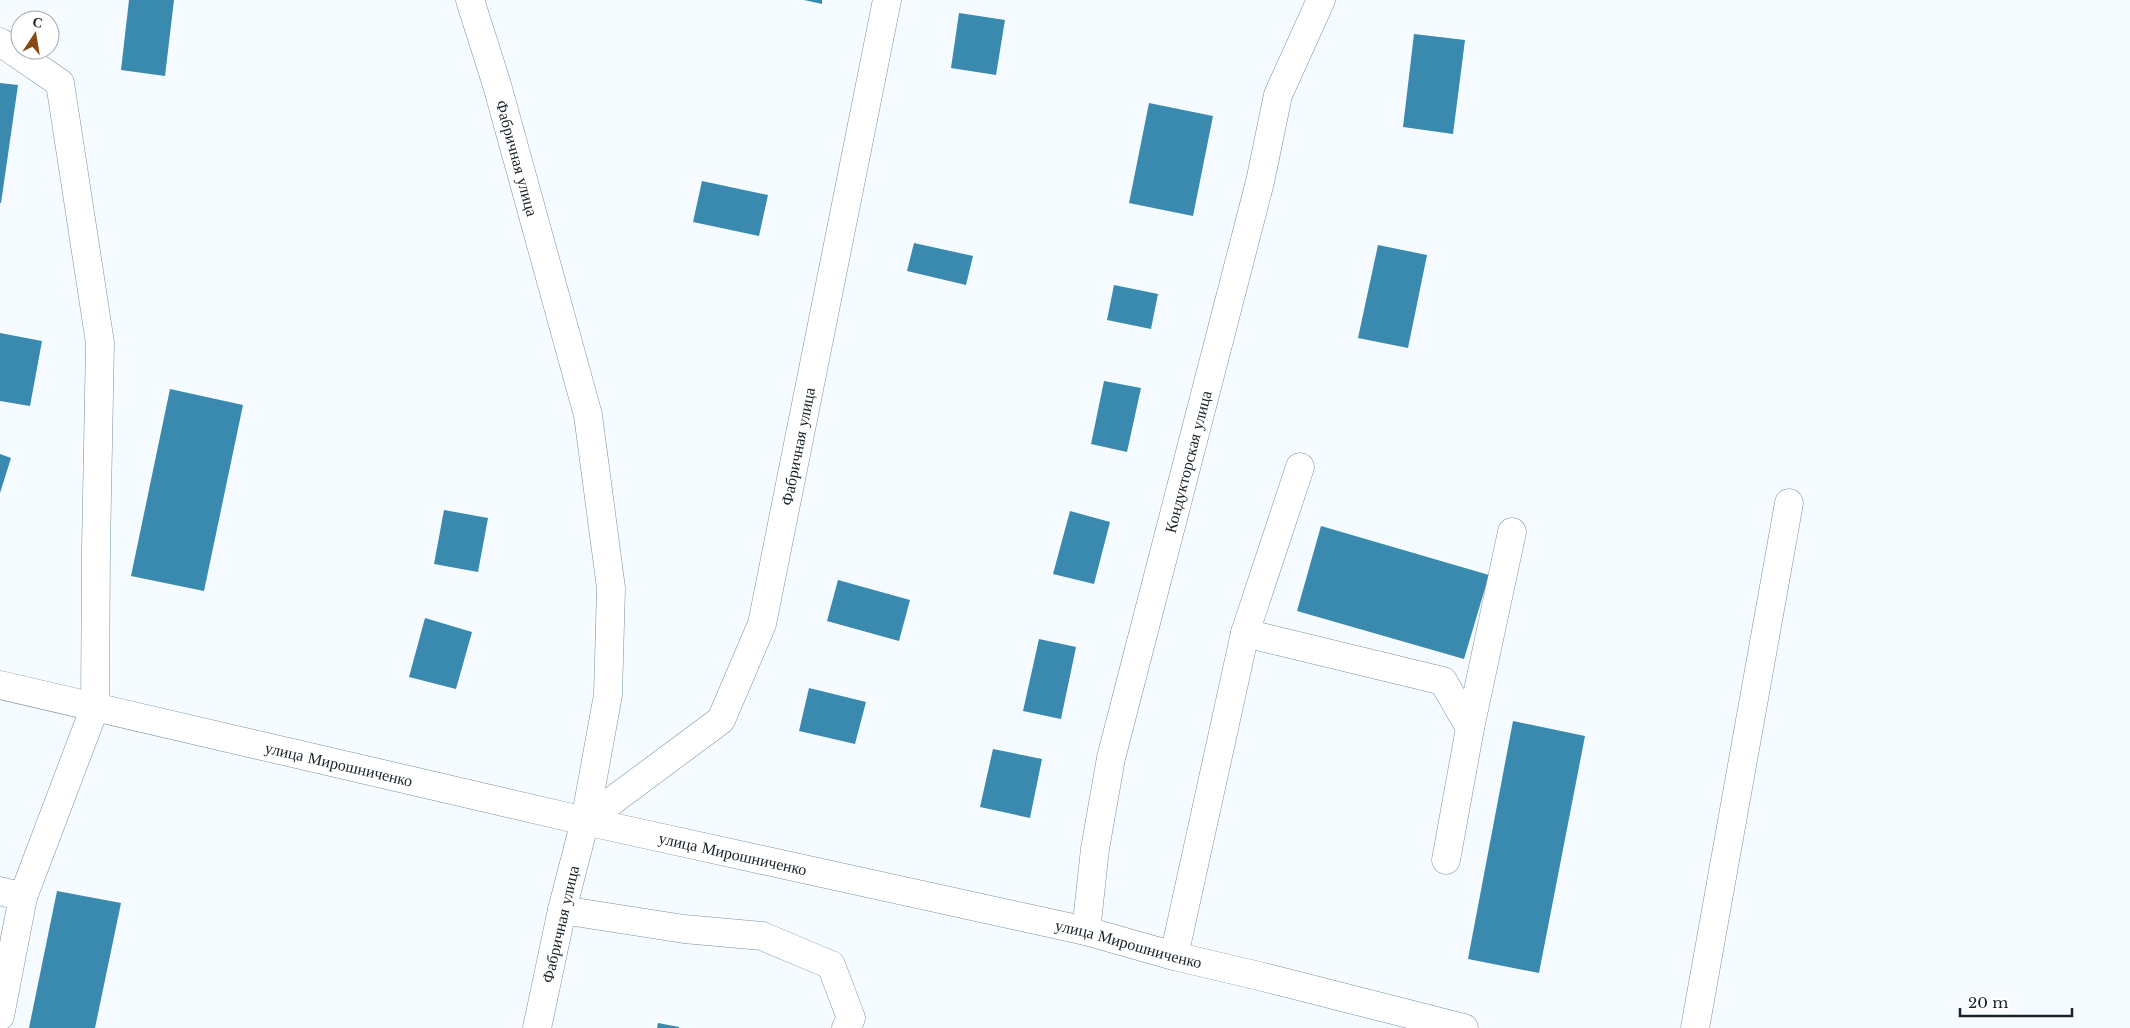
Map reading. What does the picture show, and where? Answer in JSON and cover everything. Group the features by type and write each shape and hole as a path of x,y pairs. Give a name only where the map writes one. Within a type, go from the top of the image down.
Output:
{"street":[{"name":"Фабричная улица","path":"470,0 497,85 588,414 611,588 608,695 585,821 562,910 537,1028"},
{"name":"Фабричная улица","path":"585,821 721,720 762,624 887,0"},
{"name":"Кондукторская улица","path":"1086,931 1095,849 1111,758 1260,182 1278,95 1321,0"},
{"path":"0,42 60,83 100,343 94,707 11,894 0,1016"},
{"path":"1174,956 1245,633 1300,468"},
{"path":"1695,1028 1789,502"},
{"path":"1446,860 1470,728 1512,532"},
{"path":"1245,633 1444,681 1470,728"},
{"name":"улица Мирошниченко","path":"0,685 585,821 1086,931 1174,956 1464,1028"},
{"path":"562,910 684,929 762,936 830,965 851,1018 846,1028"}],"building":[{"path":"129,0 174,0 165,76 121,70"},
{"path":"804,0 822,0 822,4"},
{"path":"959,13 1005,20 996,75 951,68"},
{"path":"1414,34 1465,40 1453,134 1403,127"},
{"path":"0,83 18,85 1,203 0,203"},
{"path":"1149,103 1213,116 1193,216 1129,203"},
{"path":"702,181 768,195 759,236 693,222"},
{"path":"914,243 973,256 966,285 907,271"},
{"path":"1378,245 1427,255 1408,348 1358,338"},
{"path":"1114,285 1158,294 1151,329 1107,320"},
{"path":"0,333 42,341 30,406 0,401"},
{"path":"1104,381 1141,388 1127,452 1091,444"},
{"path":"170,389 243,405 204,591 131,576"},
{"path":"0,454 11,458 0,493"},
{"path":"444,510 488,518 478,572 434,564"},
{"path":"1070,511 1110,522 1094,584 1053,574"},
{"path":"1321,526 1489,575 1464,659 1297,611"},
{"path":"838,580 910,600 899,641 827,621"},
{"path":"425,618 472,632 456,689 409,677"},
{"path":"1039,639 1076,647 1061,719 1023,711"},
{"path":"809,688 866,702 855,744 799,731"},
{"path":"1513,721 1585,736 1539,973 1468,959"},
{"path":"993,749 1042,759 1030,818 980,807"},
{"path":"57,891 121,903 95,1028 29,1028"},
{"path":"658,1023 679,1027 679,1028 657,1028"}]}
